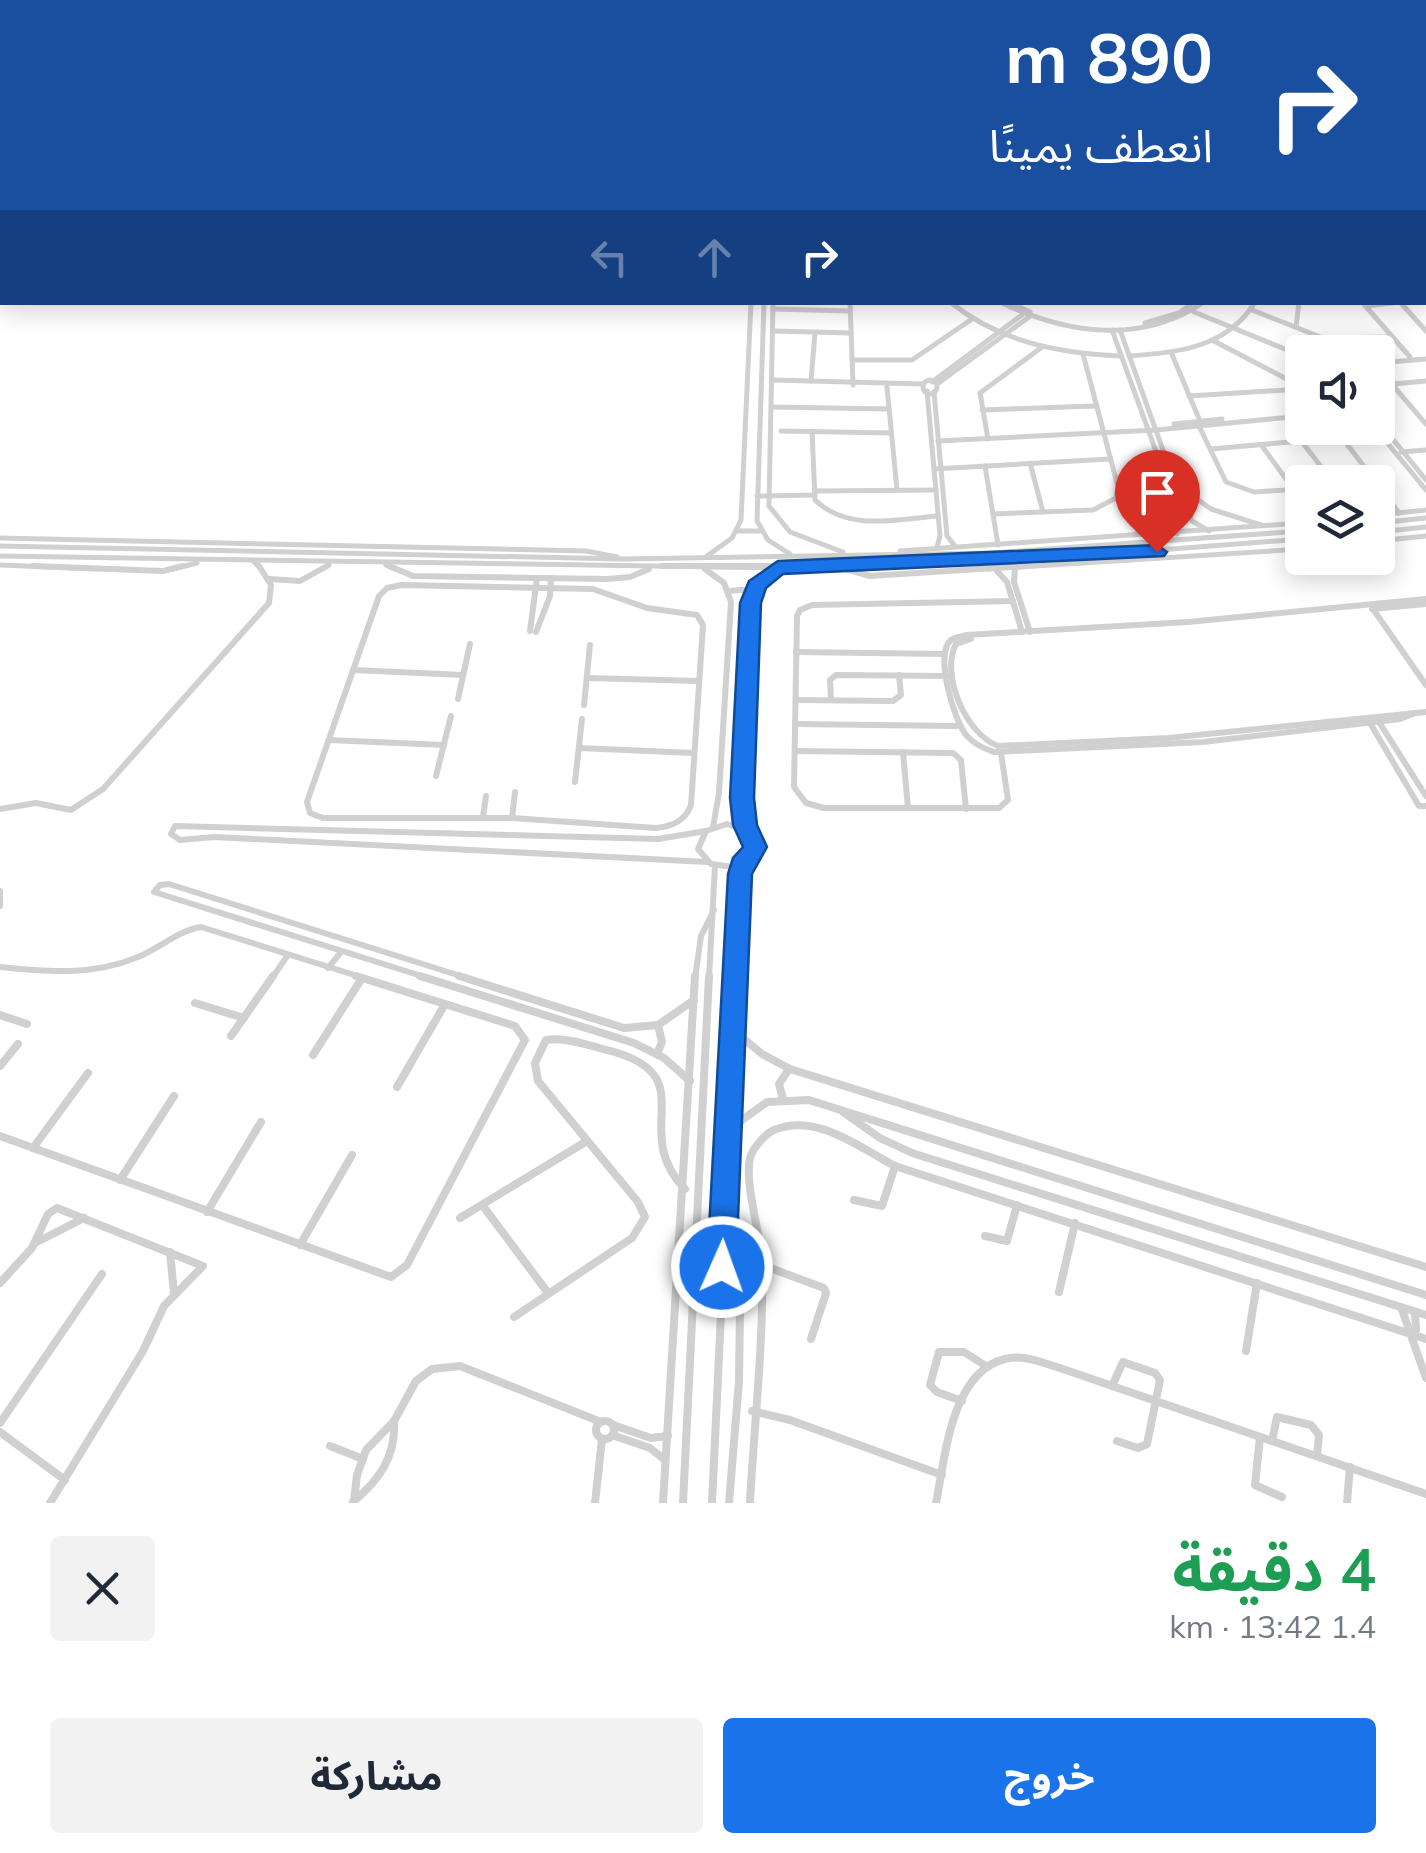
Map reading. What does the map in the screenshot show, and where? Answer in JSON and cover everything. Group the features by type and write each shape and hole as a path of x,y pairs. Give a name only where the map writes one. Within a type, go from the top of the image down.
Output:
{"street":[{"path":"706,557 737,531 751,305"},
{"path":"764,305 757,496 760,531 791,555"},
{"path":"850,305 853,384"},
{"path":"954,305 1001,334 1042,347 1120,356"},
{"path":"1006,305 1062,325 1112,330 1162,324 1194,308"},
{"path":"1016,305 1047,318 1106,326 1162,319 1194,308 1285,347"},
{"path":"1296,327 1299,305"},
{"path":"1365,305 1390,335"},
{"path":"1403,305 1426,332"},
{"path":"848,554 809,542 785,528 773,515 768,496 773,306 850,310"},
{"path":"1129,356 1171,352 1212,340 1236,327 1254,306 1319,335"},
{"path":"773,382 929,387 1026,315"},
{"path":"852,360 912,360 972,319"},
{"path":"1112,330 1181,522 1177,534"},
{"path":"1120,330 1192,520 1210,531"},
{"path":"774,332 851,333"},
{"path":"811,381 815,332"},
{"path":"1212,340 1285,379"},
{"path":"1395,340 1410,357"},
{"path":"988,439 979,398 984,389 1042,347"},
{"path":"1171,352 1226,482 1254,493 1285,491"},
{"path":"993,514 1093,510 1109,504 1118,491 1082,354"},
{"path":"1395,360 1426,357"},
{"path":"1395,362 1426,357"},
{"path":"750,366 762,366"},
{"path":"1395,384 1426,381"},
{"path":"773,382 929,387"},
{"path":"888,387 897,490"},
{"path":"929,387 938,442 938,547"},
{"path":"929,387 947,536 956,546"},
{"path":"1395,388 1426,424"},
{"path":"1189,396 1285,389"},
{"path":"772,406 889,409"},
{"path":"982,410 1096,406"},
{"path":"1411,407 1426,406"},
{"path":"938,442 1285,416"},
{"path":"781,431 891,433"},
{"path":"812,432 815,493 820,508 842,518 938,516"},
{"path":"1210,449 1285,443"},
{"path":"1261,445 1285,474"},
{"path":"1304,445 1320,465"},
{"path":"1392,445 1426,479"},
{"path":"1393,445 1426,490"},
{"path":"1399,452 1426,450"},
{"path":"937,469 1110,458"},
{"path":"1030,463 1042,512"},
{"path":"986,466 998,545"},
{"path":"1175,482 1217,512 1267,526"},
{"path":"757,496 936,490"},
{"path":"1127,538 1157,522 1172,500"},
{"path":"1395,508 1399,513"},
{"path":"1395,513 1426,510"},
{"path":"1395,521 1426,518"},
{"path":"890,554 938,547 1127,538 1285,524"},
{"path":"1395,530 1426,527"},
{"path":"737,531 760,531"},
{"path":"0,546 623,559 1014,552 1285,532"},
{"path":"1395,540 1426,536"},
{"path":"0,538 580,550 623,559"},
{"path":"0,556 778,568 1073,557 1285,540"},
{"path":"837,566 865,576 1285,550"},
{"path":"736,556 736,568"},
{"path":"756,556 752,561 756,568"},
{"path":"0,565 163,571 201,562"},
{"path":"0,808 29,802 72,810 99,793 268,603 272,594 270,579 254,562"},
{"path":"270,579 300,581 333,564"},
{"path":"385,564 398,573 413,576 537,578 619,578 650,568"},
{"path":"684,1503 715,909 711,864 698,849 709,829 720,774 728,591 704,568"},
{"path":"712,1503 742,864 755,850 742,798 750,603 754,589 778,568"},
{"path":"1015,569 1010,579 1023,633"},
{"path":"996,570 1010,579"},
{"path":"537,578 533,631 550,594 551,578"},
{"path":"390,587 550,594 598,590 647,608 697,615 703,623 690,809 671,826 564,824 486,817 439,820 312,815 307,802 379,596 390,587"},
{"path":"728,591 740,587 754,589"},
{"path":"1001,753 1006,804 994,809 824,808 806,803 794,787 797,616 808,606 1014,596"},
{"path":"1317,613 1426,602"},
{"path":"1416,714 1202,739 1001,753 970,743 958,726 944,654 948,642 958,637 1244,619 1426,602"},
{"path":"1373,609 1426,685"},
{"path":"1023,633 966,640 956,644 952,655 971,732 998,746 1039,748"},
{"path":"458,699 470,644"},
{"path":"584,705 590,645"},
{"path":"796,652 944,654"},
{"path":"353,670 463,674"},
{"path":"831,700 830,680 836,675 948,676"},
{"path":"796,700 896,700 901,693 899,675"},
{"path":"587,678 699,680"},
{"path":"1327,726 1374,723 1426,712"},
{"path":"436,776 451,716"},
{"path":"575,782 582,719"},
{"path":"1374,723 1426,796"},
{"path":"1374,723 1419,806 1426,806"},
{"path":"795,724 958,726"},
{"path":"329,740 444,746"},
{"path":"578,748 694,753"},
{"path":"795,751 957,755 966,809"},
{"path":"903,752 908,808"},
{"path":"503,834 514,792"},
{"path":"486,796 488,834"},
{"path":"742,864 214,836 180,840 171,834 175,826 658,839 731,825 748,831"},
{"path":"657,860 661,849 658,839"},
{"path":"690,1081 657,1054 624,1040 154,892 169,884 617,1026 637,1029 658,1025 694,1000"},
{"path":"0,891 0,906"},
{"path":"663,1503 694,1000 699,943 715,909"},
{"path":"0,967 53,974 96,970 138,957 196,927 515,1026 522,1030 525,1040 407,1265 398,1275 384,1276 0,1136"},
{"path":"317,964 325,947"},
{"path":"328,968 341,952"},
{"path":"231,1036 288,955"},
{"path":"313,1055 362,978"},
{"path":"195,1003 244,1018"},
{"path":"397,1087 445,1004"},
{"path":"0,1015 28,1024"},
{"path":"657,1054 662,1042 658,1025"},
{"path":"732,1029 762,1054 790,1069 1426,1267"},
{"path":"514,1317 632,1238 644,1224 643,1208 538,1081 535,1063 544,1042 550,1038 634,1060 653,1071 661,1089 658,1152 668,1172 685,1189"},
{"path":"0,1066 18,1044"},
{"path":"784,1099 778,1084 790,1069"},
{"path":"33,1148 88,1073"},
{"path":"120,1180 174,1096"},
{"path":"728,1130 752,1109 784,1099 809,1100 1426,1295"},
{"path":"838,1108 880,1138 912,1153 1426,1315"},
{"path":"207,1212 261,1122"},
{"path":"750,1503 762,1265 760,1229 748,1168 751,1153 766,1135 788,1125 814,1126 895,1166 1426,1339"},
{"path":"460,1218 588,1141"},
{"path":"687,1151 702,1152"},
{"path":"300,1246 352,1155"},
{"path":"854,1200 882,1206 895,1166"},
{"path":"724,1202 736,1219 741,1238 739,1381 729,1503"},
{"path":"984,1236 1007,1241 1017,1205"},
{"path":"483,1206 548,1293"},
{"path":"0,1283 36,1242 55,1209 203,1266 174,1293 144,1351 65,1480 45,1503"},
{"path":"36,1242 84,1218"},
{"path":"1059,1292 1076,1223"},
{"path":"170,1252 174,1293"},
{"path":"762,1265 824,1288 826,1293 811,1339"},
{"path":"0,1422 102,1274"},
{"path":"1246,1351 1257,1283"},
{"path":"1401,1307 1405,1328 1412,1335"},
{"path":"1415,1312 1412,1335 1426,1378"},
{"path":"962,1401 937,1392 930,1385 939,1352 950,1349 970,1354 986,1366"},
{"path":"936,1503 962,1401 975,1376 986,1366 1011,1357 1030,1359 1112,1386 1426,1494"},
{"path":"1112,1386 1118,1366 1126,1362 1159,1377 1145,1447 1117,1441"},
{"path":"354,1502 356,1474 372,1441 394,1422 413,1383 430,1370 450,1366 601,1422 609,1433 650,1448 666,1461"},
{"path":"752,1411 790,1420 942,1474"},
{"path":"1272,1441 1277,1417 1310,1425 1319,1434 1317,1456"},
{"path":"354,1502 374,1484 388,1462 395,1439 394,1422"},
{"path":"601,1422 596,1433 668,1436"},
{"path":"0,1432 65,1480"},
{"path":"594,1503 609,1433"},
{"path":"1260,1437 1256,1485 1282,1498"},
{"path":"330,1446 362,1459"},
{"path":"1347,1503 1350,1467"}],"route":[{"path":"722,1267 740,874 742,864 755,850 745,825 742,798 750,603 756,585 778,568 1157,552"}]}
